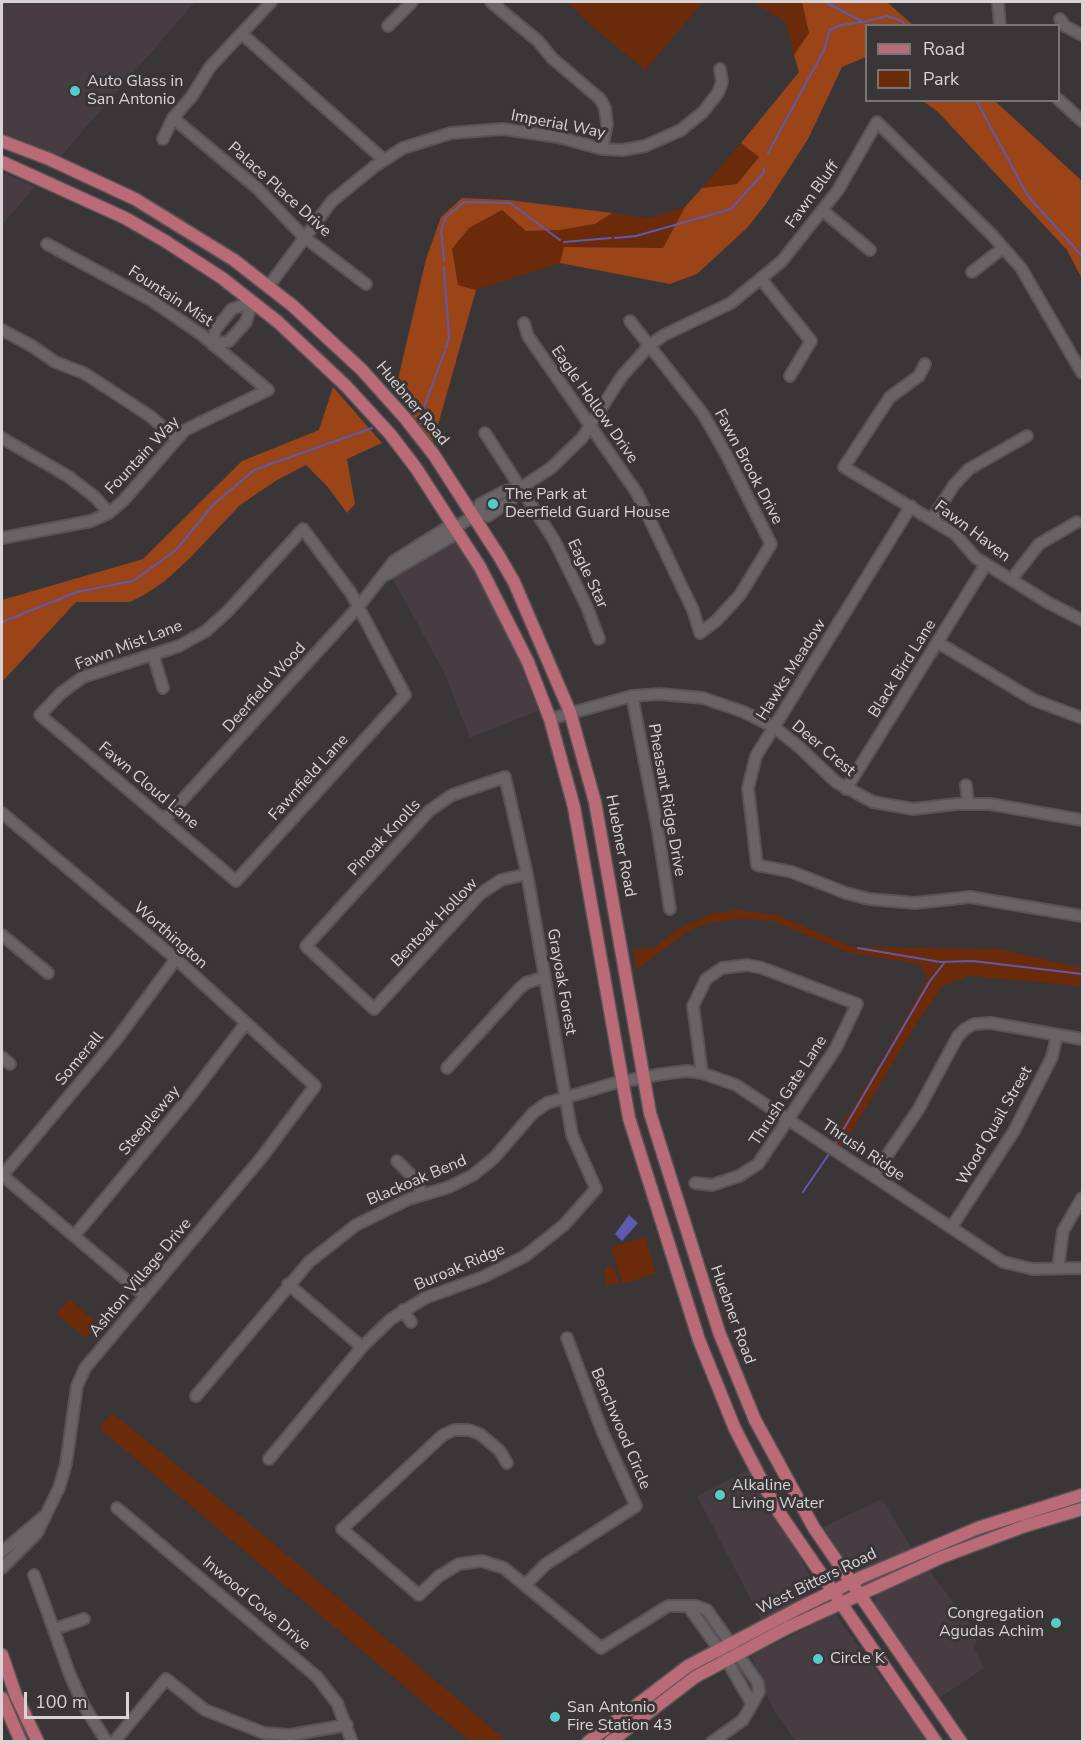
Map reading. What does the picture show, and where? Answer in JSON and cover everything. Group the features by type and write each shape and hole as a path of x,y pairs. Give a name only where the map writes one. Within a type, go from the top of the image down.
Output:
{"main road":[{"name":"Huebner Road","path":"2,141 135,199 234,260 293,306 373,382 434,455 476,514 514,582 570,712 595,802 650,1113 719,1332 776,1464 850,1583 961,1742"},
{"path":"16,146 5,164 125,218 212,272 278,322 357,397 417,468 495,592 528,662 550,719 574,807 629,1118 699,1340 730,1415 776,1508 831,1592 936,1742"},
{"path":"252,302 268,287"},
{"path":"730,1415 750,1408"},
{"name":"West Bitters Road","path":"610,1742 695,1677 722,1654 730,1642 850,1583 978,1528 1083,1495"},
{"name":"West Bitters Road","path":"588,1742 657,1687 722,1654 738,1653 858,1594 982,1542 1083,1509"},
{"path":"978,1528 982,1542"},
{"path":"2,1655 28,1725 38,1742"},
{"path":"2,1698 21,1742"}],"street":[{"path":"163,139 173,118 192,96 214,61 271,2"},
{"path":"388,26 412,2"},
{"path":"491,2 538,40 552,58 600,99 605,108 607,124 602,149"},
{"path":"998,2 1000,24"},
{"path":"1060,19 1065,26 1083,35"},
{"path":"242,34 383,159"},
{"name":"Imperial Way","path":"268,287 332,201 383,159 434,136 475,130 531,132 602,149 623,150 645,146 681,130 703,112 718,93 722,78 720,69"},
{"path":"1060,100 1083,121"},
{"name":"Palace Place Drive","path":"173,118 258,188 304,237 366,284"},
{"name":"Fawn Bluff","path":"476,514 488,516 571,450 590,426 631,364 650,345 677,328 716,313 782,261 823,212 877,122 1021,268 1083,373"},
{"path":"823,212 870,250"},
{"name":"Fountain Mist","path":"47,244 151,300 213,345 268,390"},
{"path":"972,272 1003,248"},
{"path":"761,279 812,341 790,376"},
{"path":"252,302 246,322 229,341 213,345 215,330 232,309 252,302"},
{"name":"Fawn Brook Drive","path":"630,321 703,414 726,454 771,544 740,595 716,621 700,633"},
{"name":"Eagle Hollow Drive","path":"524,324 528,336 637,493 655,526 693,610 700,633"},
{"path":"2,330 33,346 54,362 84,373 150,416 176,439"},
{"name":"Fawn Haven","path":"926,364 919,376 890,397 844,467 955,534 986,564 1083,620"},
{"name":"Fountain Way","path":"2,538 91,521 110,513 176,439 198,422 268,390"},
{"name":"Eagle Star","path":"485,433 522,487 554,540 587,607 599,639"},
{"path":"932,519 954,485 969,469 1027,436"},
{"path":"2,438 69,477 95,497 110,513"},
{"name":"Hawks Meadow","path":"911,506 756,756 749,780 749,797 757,865 792,872 846,893 869,899 915,903 970,897 1083,916"},
{"name":"Deerfield Wood","path":"164,820 359,606 398,558 448,527 456,528 476,514"},
{"path":"1011,580 1039,544 1077,522"},
{"name":"Fawn Mist Lane","path":"40,715 61,693 83,677 193,639 218,621 303,529 359,606"},
{"name":"Black Bird Lane","path":"846,789 986,564"},
{"name":"Fawnfield Lane","path":"236,881 405,695 359,606"},
{"path":"937,642 1034,700 1083,718"},
{"path":"153,654 163,688"},
{"name":"Deer Crest","path":"550,719 632,696 660,694 703,698 744,712 774,728 846,789 873,802 900,808 968,803 990,804 1083,820"},
{"name":"Pheasant Ridge Drive","path":"632,696 658,831 670,909"},
{"name":"Fawn Cloud Lane","path":"40,715 236,881"},
{"name":"Grayoak Forest","path":"505,777 527,874 578,1153 596,1189"},
{"name":"Pinoak Knolls","path":"374,1009 306,946 429,811 452,795 505,777"},
{"path":"966,785 968,803"},
{"name":"Worthington","path":"2,813 176,959 315,1086"},
{"name":"Bentoak Hollow","path":"374,1009 480,894 501,880 527,874"},
{"path":"2,935 48,973"},
{"name":"Somerall","path":"2,1175 116,1040 176,959"},
{"name":"Thrush Gate Lane","path":"695,1183 712,1185 750,1170 765,1156 842,1038 857,1004 762,968 748,965 722,968 706,979 693,1006 702,1073"},
{"path":"447,1068 519,989 526,983 545,977"},
{"name":"Steepleway","path":"74,1236 188,1099 246,1023"},
{"path":"873,1176 918,1110 958,1036 965,1029 974,1024 991,1023 1083,1039"},
{"name":"Wood Quail Street","path":"951,1228 1014,1131 1052,1057 1057,1035"},
{"name":"Thrush Ridge","path":"623,1082 687,1071 702,1073 736,1084 1004,1262 1023,1268 1083,1268"},
{"name":"Blackoak Bend","path":"196,1396 288,1284 316,1255 356,1225 375,1214 423,1194 449,1187 473,1175 494,1158 533,1113 547,1103 623,1082"},
{"name":"Ashton Village Drive","path":"2,1568 37,1533 59,1488 66,1464 79,1380 89,1362 262,1157 315,1086"},
{"path":"396,1161 413,1177 423,1194"},
{"path":"2,1175 145,1296"},
{"name":"Buroak Ridge","path":"269,1459 362,1347 403,1310 425,1298 483,1277 525,1256 564,1225 596,1189"},
{"path":"1058,1268 1063,1231 1083,1198"},
{"path":"288,1284 362,1347"},
{"path":"403,1310 411,1322"},
{"name":"Benchwood Circle","path":"526,1584 538,1569 636,1506 603,1433 567,1338"},
{"path":"507,1463 500,1451 480,1434 469,1430 454,1430 443,1435 342,1529 419,1595 448,1569 470,1561 493,1563 526,1584 601,1648 661,1609 679,1604 696,1606 709,1614 730,1642 756,1679 759,1692 743,1720 712,1742"},
{"name":"Inwood Cove Drive","path":"117,1508 317,1677 337,1703 352,1742"},
{"name":"Ashton Village Drive","path":"6,1548 45,1515"},
{"path":"6,1548 18,1554"},
{"path":"34,1575 84,1706 107,1742"},
{"path":"688,1606 743,1686 752,1704"},
{"path":"698,1621 709,1614"},
{"path":"54,1629 84,1619"},
{"path":"114,1742 166,1679 205,1710 264,1733 290,1735 347,1725"},
{"path":"743,1686 756,1679"}],"shaded area":[{"path":"2,2 195,2 61,156 2,132"},
{"path":"802,2 887,2 912,24 865,24 865,57 842,67 808,139 766,204 747,228 697,274 670,284 560,263 564,247 663,248 685,207 702,188 737,184 759,157 741,143 799,72 794,55 809,33"},
{"path":"924,102 996,102 1082,181 1082,279 1067,250 938,112"},
{"path":"2,172 35,187 2,225"},
{"path":"462,198 509,200 612,213 595,224 560,230 526,231 502,210 469,228 452,249 458,285 476,290 433,443 395,392 426,259 441,217"},
{"path":"333,387 382,443 347,459 355,504 347,513 327,486 306,465 277,480 240,505 190,558 165,581 144,595 130,602 76,602 2,682 2,600 143,559 242,461 319,430"},
{"path":"455,539 489,596 518,657 538,711 470,738 444,672 392,578"},
{"path":"629,1215 638,1223 622,1241 615,1234"},
{"path":"751,1468 813,1581 806,1596 761,1619 697,1496"},
{"path":"882,1499 912,1549 858,1572 852,1572 823,1527"},
{"path":"929,1570 979,1636 974,1648 984,1668 938,1699 875,1604 876,1594"},
{"path":"835,1614 927,1741 795,1741 773,1709 751,1656"}],"green space":[{"path":"568,2 703,2 645,70 593,27"},
{"path":"752,2 802,2 809,33 794,55 786,22"},
{"path":"741,143 759,156 737,184 702,188"},
{"path":"685,207 663,248 565,247 560,263 476,290 458,285 452,249 469,228 502,210 526,231 560,230 595,224 612,213 649,218"},
{"path":"740,910 777,915 853,947 999,949 1082,968 1082,986 967,976 942,987 918,1021 840,1151 830,1145 887,1051 926,981 926,974 919,964 850,953 773,921 742,919 712,922 690,930 636,970 633,949 654,948 674,931 713,913"},
{"path":"645,1237 656,1273 623,1284 611,1247"},
{"path":"608,1266 614,1268 620,1283 606,1286 605,1268"},
{"path":"69,1299 98,1324 86,1338 56,1314"},
{"path":"112,1413 266,1537 507,1741 469,1741 99,1428"}],"waterway":[{"path":"825,2 863,22 887,16 904,24"},
{"path":"768,153 824,50 830,30 841,25 863,22"},
{"path":"977,102 1028,196 1082,256"},
{"path":"615,238 636,236 731,209 764,172 764,168"},
{"path":"444,261 441,230 446,217 464,202 510,203 560,240"},
{"path":"564,242 611,238"},
{"path":"444,267 449,338 446,348"},
{"path":"419,420 445,351"},
{"path":"2,622 77,592 133,581 176,550 213,505 254,470 372,428"},
{"path":"858,948 940,962 973,961 1082,974"},
{"path":"835,1144 930,981 945,962"},
{"path":"803,1192 829,1154"}],"place":[{"name":"Auto Glass in San Antonio","path":"75,91"},
{"name":"The Park at Deerfield Guard House","path":"493,504"},
{"name":"Alkaline Living Water","path":"720,1495"},
{"name":"Congregation Agudas Achim","path":"1056,1623"},
{"name":"Circle K","path":"818,1659"},
{"name":"San Antonio Fire Station 43","path":"555,1717"}]}
